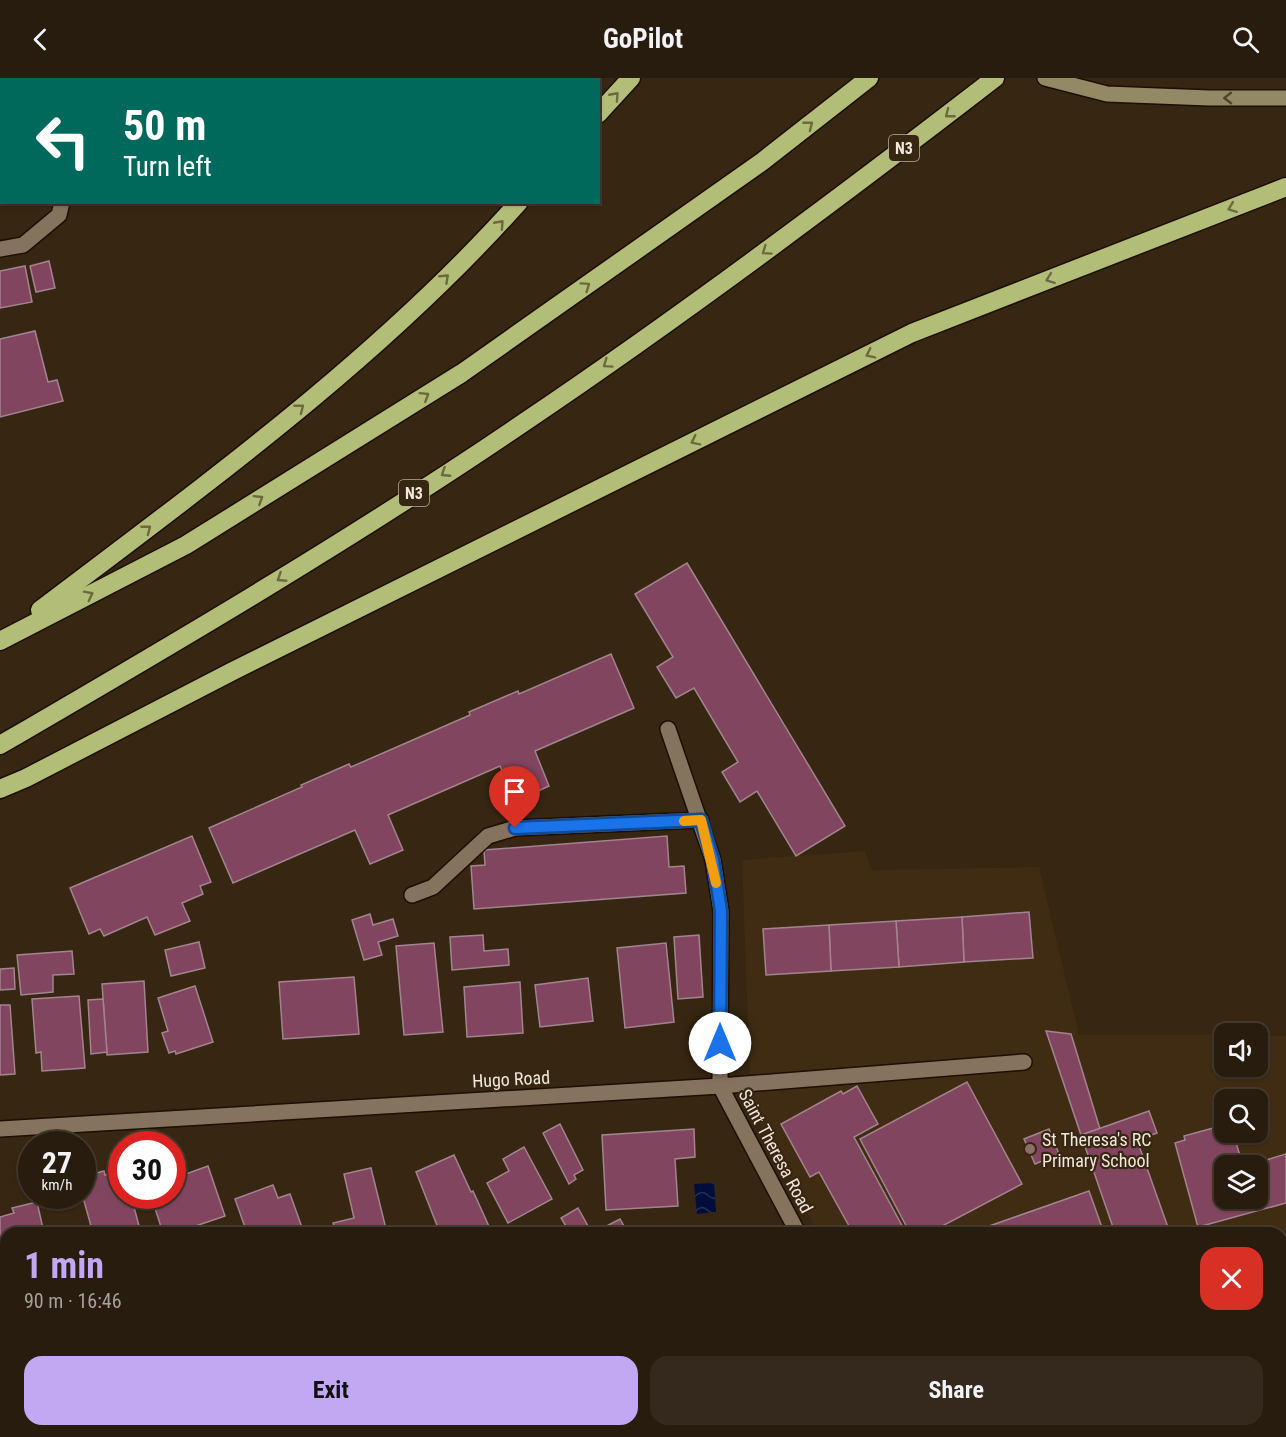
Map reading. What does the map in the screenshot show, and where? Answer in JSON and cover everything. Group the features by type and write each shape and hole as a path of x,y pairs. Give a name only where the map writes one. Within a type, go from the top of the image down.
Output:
{"highway":[{"path":"600,112 631,78"},
{"path":"0,641 186,544 462,373 763,161 869,78"},
{"name":"N3","path":"0,745 214,620 513,430 814,218 995,78"},
{"path":"0,789 912,333 1286,187"},
{"path":"0,641 333,382 482,245 517,204"}],"main road":[{"path":"1045,78 1107,94 1209,99 1286,98"}],"street":[{"path":"0,249 23,245 59,215 62,204"},
{"path":"668,729 713,860 721,911 720,1086"},
{"path":"412,895 433,887 488,836 515,828 701,820"},
{"name":"Hugo Road","path":"0,1129 720,1086 1024,1062"},
{"name":"Saint Theresa Road","path":"720,1086 795,1227"}],"shaded area":[{"name":"St Theresa's RC Primary School","path":"865,851 871,870 1039,867 1079,1035 1214,1035 1214,1077 1268,1077 1268,1036 1286,1036 1286,1227 815,1227 751,1108 742,860"}],"water":[{"path":"714,1183 716,1212 697,1214 694,1184"}],"building":[{"path":"49,261 55,288 36,292 30,266"},
{"path":"25,266 32,302 0,308 0,271"},
{"path":"35,331 48,382 57,380 63,401 0,417 0,339"},
{"path":"687,563 845,826 796,856 757,791 740,802 722,772 738,762 694,688 676,698 657,667 673,657 635,594"},
{"path":"611,654 634,708 535,751 549,786 516,801 500,766 388,815 403,850 370,864 355,830 233,883 209,828 349,764 351,767 470,715 469,712 518,691 519,694"},
{"path":"192,836 211,882 200,886 203,894 182,903 190,921 155,935 147,917 104,936 100,929 89,934 70,888"},
{"path":"667,836 669,867 684,866 686,893 474,909 471,866 485,865 484,850"},
{"path":"1029,912 1033,958 964,962 962,917"},
{"path":"370,914 373,925 393,919 398,936 378,942 382,955 364,960 352,920"},
{"path":"962,917 964,962 899,967 896,921"},
{"path":"896,921 899,967 831,971 829,925"},
{"path":"829,925 831,971 766,975 763,929"},
{"path":"483,935 484,951 508,949 509,965 452,970 450,937"},
{"path":"699,935 703,997 678,999 674,937"},
{"path":"199,942 205,968 171,976 165,950"},
{"path":"434,943 443,1032 404,1035 396,946"},
{"path":"666,943 674,1022 625,1028 617,948"},
{"path":"72,951 74,974 53,975 53,992 21,995 17,955"},
{"path":"14,968 15,989 0,990 0,969"},
{"path":"354,977 359,1034 283,1039 279,982"},
{"path":"588,978 593,1021 540,1027 535,985"},
{"path":"144,981 148,1052 107,1055 102,984"},
{"path":"520,982 523,1033 467,1037 464,987"},
{"path":"195,986 213,1042 176,1054 175,1051 169,1053 162,1033 168,1031 158,998"},
{"path":"79,996 85,1068 42,1071 41,1052 36,1053 32,999"},
{"path":"103,999 107,1052 91,1054 88,1000"},
{"path":"0,1005 10,1005 15,1074 0,1075"},
{"path":"1046,1031 1071,1034 1100,1129 1081,1135"},
{"path":"967,1082 1022,1184 940,1227 907,1227 860,1139"},
{"path":"857,1086 878,1124 854,1137 903,1227 850,1227 819,1172 810,1177 781,1124 841,1091 843,1094"},
{"path":"1149,1111 1157,1133 1137,1140 1168,1227 1113,1227 1081,1135"},
{"path":"560,1124 583,1170 574,1175 576,1179 569,1184 543,1133"},
{"path":"1214,1128 1214,1143 1236,1143 1240,1155 1214,1155 1214,1209 1264,1209 1198,1227 1175,1143 1185,1140 1184,1136"},
{"path":"694,1129 695,1157 675,1159 678,1206 606,1210 602,1135"},
{"path":"1049,1129 1059,1154 1035,1164 1024,1139"},
{"path":"524,1147 552,1199 508,1223 487,1183 509,1171 503,1159"},
{"path":"1286,1154 1286,1203 1268,1208 1268,1159"},
{"path":"454,1155 489,1227 438,1227 416,1172"},
{"path":"208,1166 225,1216 193,1227 161,1227 155,1209 186,1209 186,1174"},
{"path":"371,1168 386,1227 334,1227 333,1223 354,1218 344,1174"},
{"path":"104,1171 105,1175 108,1174 108,1209 135,1209 139,1227 91,1227 86,1209 96,1209 96,1173"},
{"path":"273,1185 278,1198 290,1194 302,1227 245,1227 235,1199"},
{"path":"1089,1191 1102,1227 986,1227"},
{"path":"18,1207 18,1209 39,1209 43,1227 0,1227 0,1217 14,1213 12,1208"},
{"path":"578,1208 589,1227 566,1227 561,1218"},
{"path":"620,1219 625,1227 605,1227"}],"slow traffic":[{"path":"684,821 701,820 713,860 716,883"}],"place":[{"name":"St Theresa's RC Primary School","path":"1030,1149"}],"route":[{"path":"515,828 701,820 713,860 721,911 720,1043"}]}
